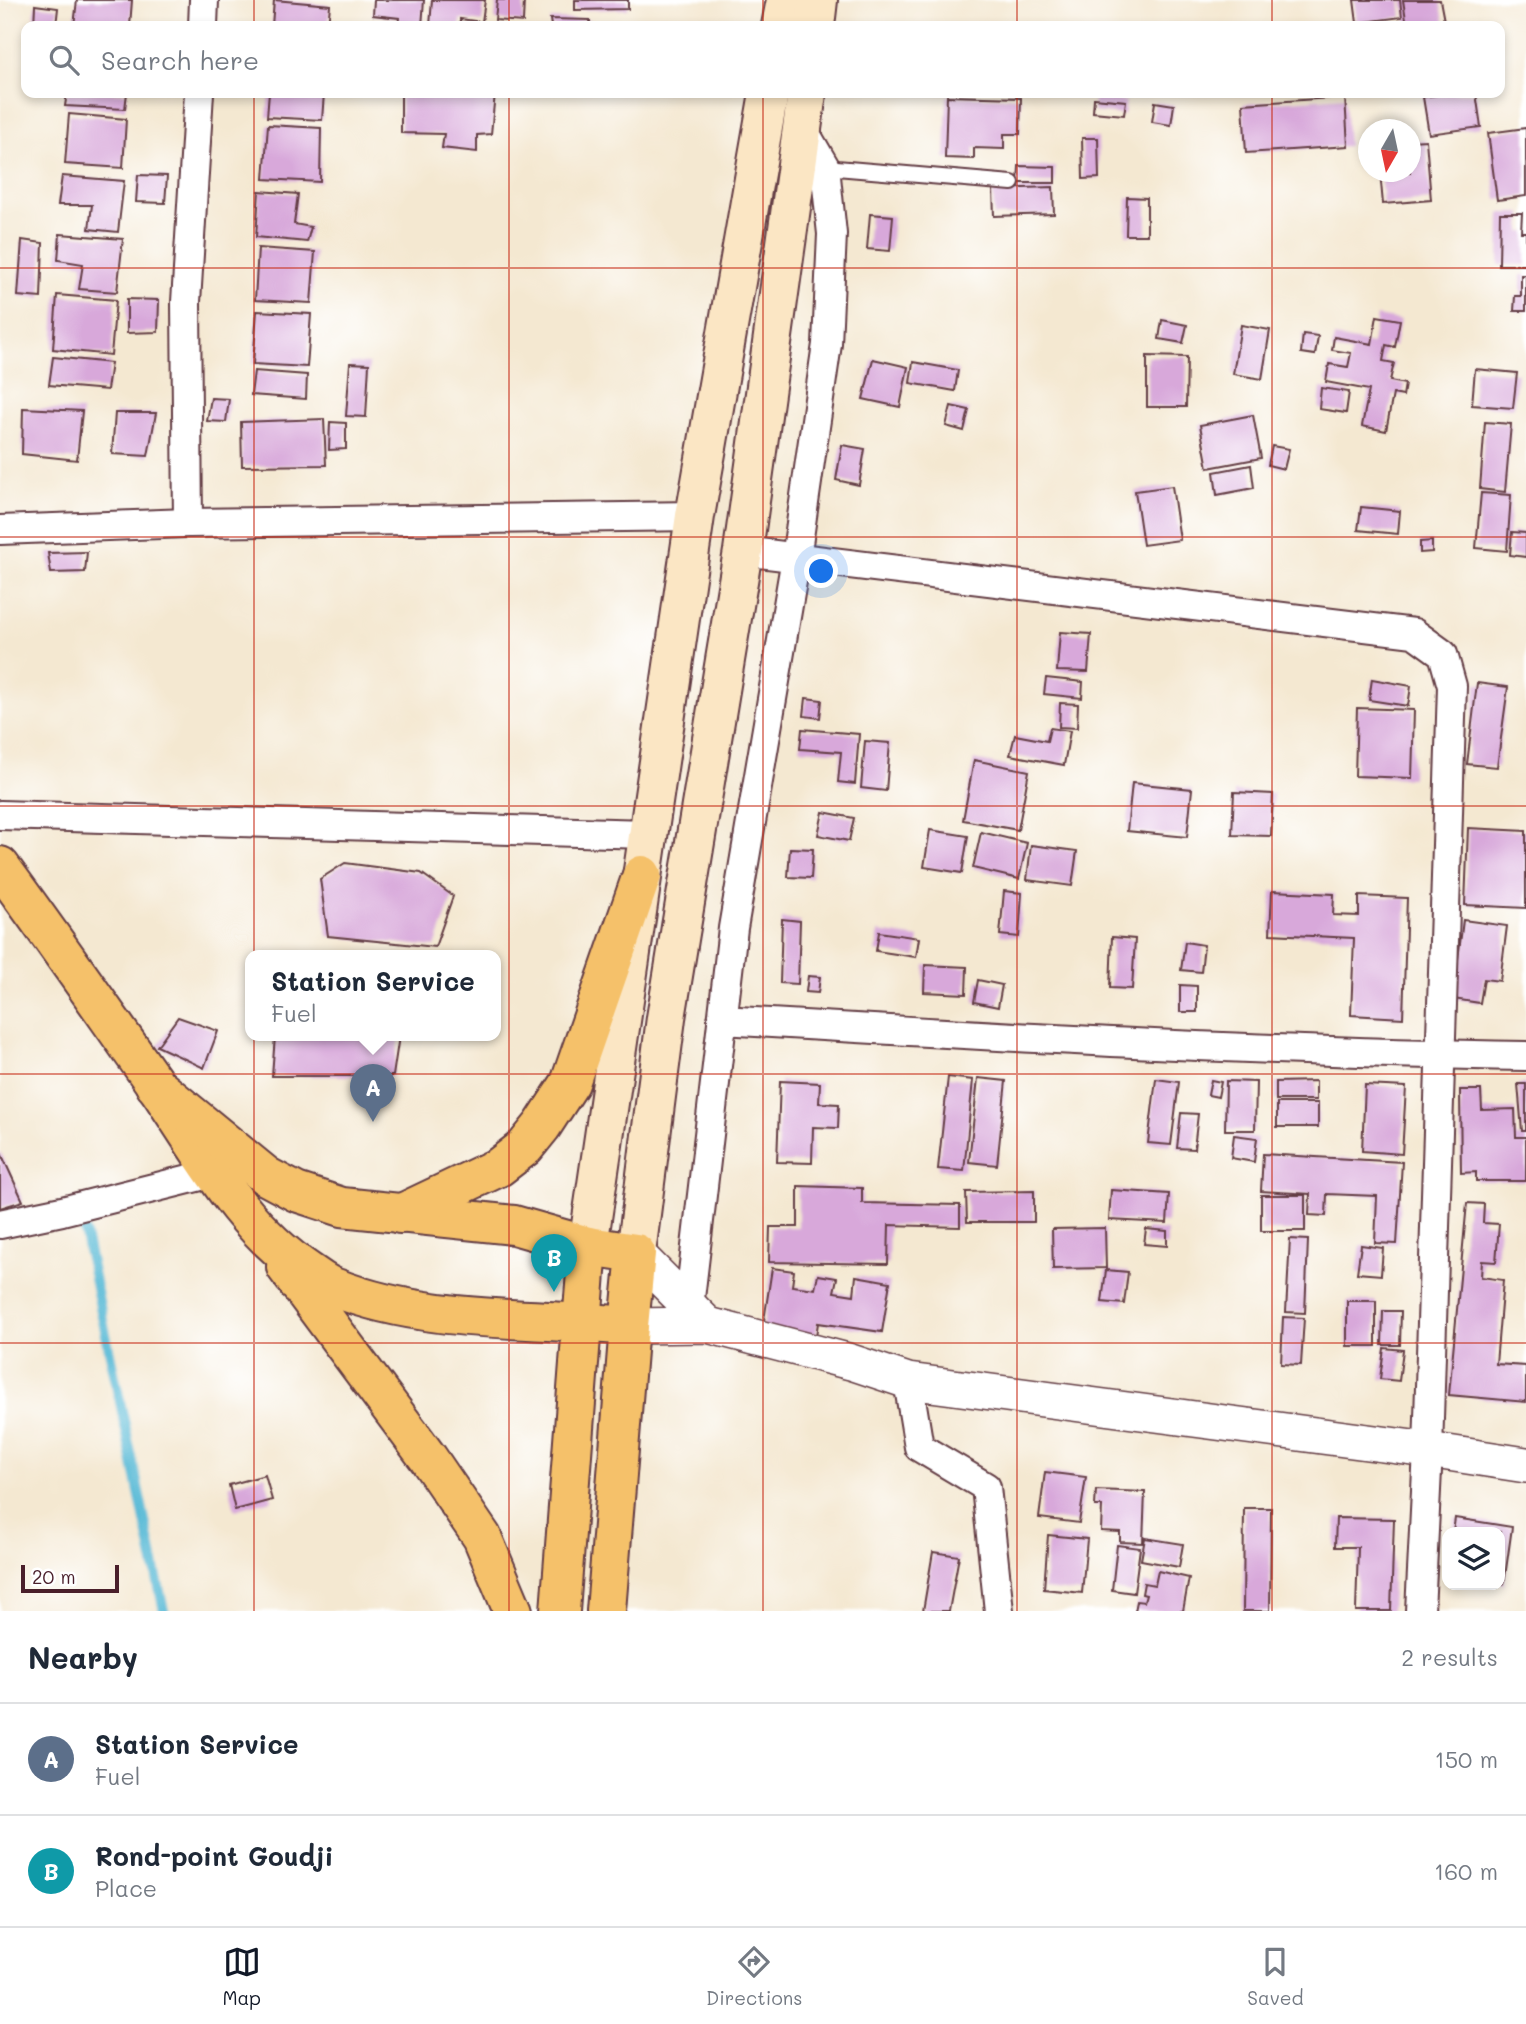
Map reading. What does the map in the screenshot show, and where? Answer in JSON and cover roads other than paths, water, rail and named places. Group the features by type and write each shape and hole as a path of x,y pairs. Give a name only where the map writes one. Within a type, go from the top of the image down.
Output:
{"highway":[{"path":"0,866 233,1200 258,1229 428,1458 482,1537 513,1611"},
{"path":"400,1214 499,1167 525,1147 542,1126 570,1083 642,875"},
{"path":"155,1085 266,1176 296,1192 342,1207 513,1225 588,1246 636,1253 606,1611"},
{"path":"258,1229 289,1258 332,1287 367,1300 403,1308 466,1315 629,1326"},
{"path":"561,1611 588,1246"}],"main road":[{"path":"782,21 786,0"},
{"path":"816,21 818,0"},
{"path":"588,1246 695,516 768,98"},
{"path":"636,1253 666,1018 743,551 805,111"}],"street":[{"path":"203,21 204,0"},
{"path":"188,523 187,302 199,98"},
{"path":"699,1316 722,1020 733,928 796,558 827,344 832,234 825,167 805,111"},
{"path":"0,530 188,523 695,516"},
{"path":"743,551 1414,633 1443,654 1452,687 1428,1450 1420,1611"},
{"path":"0,815 648,834"},
{"path":"722,1020 1137,1044 1526,1056"},
{"path":"0,1224 214,1173"},
{"path":"636,1253 699,1316"},
{"path":"629,1326 699,1316 908,1381 1526,1465"},
{"path":"908,1381 919,1447 986,1487 999,1611"}],"lane":[{"path":"825,167 1012,183"}],"waterway":[{"path":"84,1230 164,1611"}],"place":[{"name":"Station Service","path":"373,1122"},
{"name":"Rond-point Goudji","path":"554,1292"}]}
